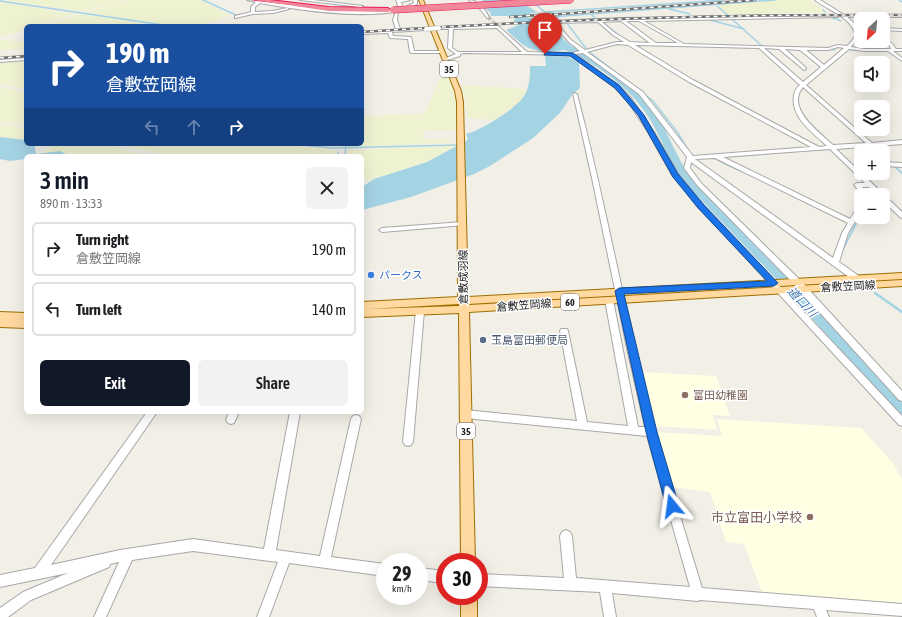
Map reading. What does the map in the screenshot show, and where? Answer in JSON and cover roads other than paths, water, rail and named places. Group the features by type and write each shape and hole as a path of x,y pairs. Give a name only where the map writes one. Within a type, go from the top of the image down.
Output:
{"highway":[{"path":"267,0 333,8 392,11"},
{"path":"258,1 329,9 392,11 571,0"}],"main road":[{"name":"倉敷成羽線","path":"416,0 446,60 458,91 463,179 468,553"},
{"name":"倉敷笠岡線","path":"364,313 420,311 464,304 776,287 856,278 902,276"},
{"name":"倉敷笠岡線","path":"800,285 902,283"},
{"name":"倉敷笠岡線","path":"364,306 608,300 620,295"},
{"path":"0,316 24,317"},
{"path":"0,324 24,324"},
{"path":"469,605 469,617"}],"street":[{"path":"249,0 346,12"},
{"path":"302,0 361,6"},
{"path":"323,2 333,0"},
{"path":"392,11 400,5 399,0 408,0"},
{"path":"237,17 253,13 287,10 312,13 392,11 408,9 414,6 416,0"},
{"path":"471,0 482,9 488,18"},
{"path":"810,0 837,16 850,26 853,33 852,39 854,41 802,85 796,95 796,108 804,120 874,188"},
{"path":"817,0 854,27"},
{"path":"823,0 854,21"},
{"path":"253,13 253,7 258,1"},
{"path":"283,3 280,7 287,10"},
{"path":"392,11 397,14 394,20 398,30"},
{"path":"837,16 726,17 553,22 570,41 587,51 641,94 691,158 856,278"},
{"path":"848,16 902,16"},
{"path":"639,19 683,45"},
{"path":"599,20 630,43 704,89 818,148"},
{"path":"622,20 655,44"},
{"path":"451,27 450,48 457,53 525,52 573,54 613,43 802,49 829,49 838,46 847,48 902,50"},
{"path":"364,33 451,27 498,27 525,52"},
{"path":"890,29 902,30"},
{"path":"390,31 391,37 410,38 412,52 442,52"},
{"path":"890,44 892,50 901,59"},
{"path":"761,48 870,144 902,142"},
{"path":"781,48 804,69"},
{"path":"802,49 823,67"},
{"path":"446,60 455,58 458,55 457,53"},
{"path":"573,54 617,87 629,99 652,132 675,175 701,206 902,422"},
{"path":"0,61 24,59"},
{"path":"575,94 611,248 651,432 698,595"},
{"path":"691,158 854,145"},
{"path":"716,157 851,222"},
{"path":"691,158 687,168 699,184 800,285 902,396"},
{"path":"849,164 854,164"},
{"path":"890,165 902,165"},
{"path":"860,188 857,185 871,185"},
{"path":"890,204 902,216"},
{"path":"837,265 845,233 854,217"},
{"path":"382,230 463,224"},
{"path":"608,300 634,430"},
{"path":"408,442 420,311"},
{"path":"564,331 583,425"},
{"path":"38,573 151,414"},
{"path":"269,555 295,414"},
{"path":"466,414 651,432"},
{"path":"324,562 356,419"},
{"path":"566,536 570,584"},
{"path":"0,581 124,556 193,545 376,569"},
{"path":"0,615 27,596 124,556"},
{"path":"100,617 124,556"},
{"path":"263,617 285,558"},
{"path":"488,580 570,584 818,605 902,610"},
{"path":"605,588 610,617"},
{"path":"818,605 823,617"}],"water":[{"path":"483,0 518,0 537,12 525,15 529,18 544,18 541,20 580,51 576,52 565,50 551,52 553,56 568,57 579,63 580,88 572,95 560,113 533,138 490,166 474,174 411,197 364,209 364,186 374,179 427,162 466,141 468,139 466,134 498,118 520,101 526,93 529,85 530,66 546,66 545,56 549,56 549,52 535,50 525,46 506,30 519,25 513,21 516,18 513,16 491,16 490,12 479,4"},
{"path":"0,137 24,140 24,146 34,146 36,154 24,154 24,159 10,161 0,159"},
{"path":"60,151 66,154 36,154"}],"waterway":[{"path":"203,0 238,16"},
{"path":"547,12 725,0"},
{"path":"716,5 775,0"},
{"path":"0,1 156,24"},
{"path":"535,4 557,22"},
{"path":"551,17 716,5"},
{"path":"716,5 743,29"},
{"path":"669,9 690,14"},
{"path":"591,14 597,20"},
{"path":"828,16 835,19"},
{"path":"834,18 841,21"},
{"path":"706,19 743,29"},
{"path":"601,21 620,36"},
{"path":"564,22 566,22 588,51 653,101 678,133 688,150"},
{"path":"743,29 762,46"},
{"name":"道口川","path":"563,46 575,51 600,66 626,86 637,97 654,118 686,178 798,294 902,408"},
{"path":"718,47 761,48"},
{"path":"764,48 774,57"},
{"path":"828,49 835,50"},
{"path":"851,50 862,50"},
{"path":"879,51 886,51"},
{"path":"690,82 732,105"},
{"path":"346,148 460,145"},
{"path":"312,146 346,148"},
{"path":"345,154 346,148"},
{"path":"725,157 826,149"},
{"path":"693,159 706,158"},
{"path":"714,158 722,162"},
{"path":"722,162 739,170"},
{"path":"890,162 902,173"},
{"path":"862,188 865,187"},
{"path":"843,249 856,224"},
{"path":"875,293 902,312"}],"tunnel":[{"path":"488,17 498,27"}],"railway":[{"path":"546,15 755,0"},
{"path":"510,17 552,14"},
{"path":"364,32 497,24 632,19 902,15"},
{"path":"0,58 24,56"}],"place":[{"name":"パークス","path":"371,275"},
{"name":"玉島富田郵便局","path":"483,340"},
{"name":"富田幼稚園","path":"685,395"},
{"name":"市立富田小学校","path":"810,517"}]}
